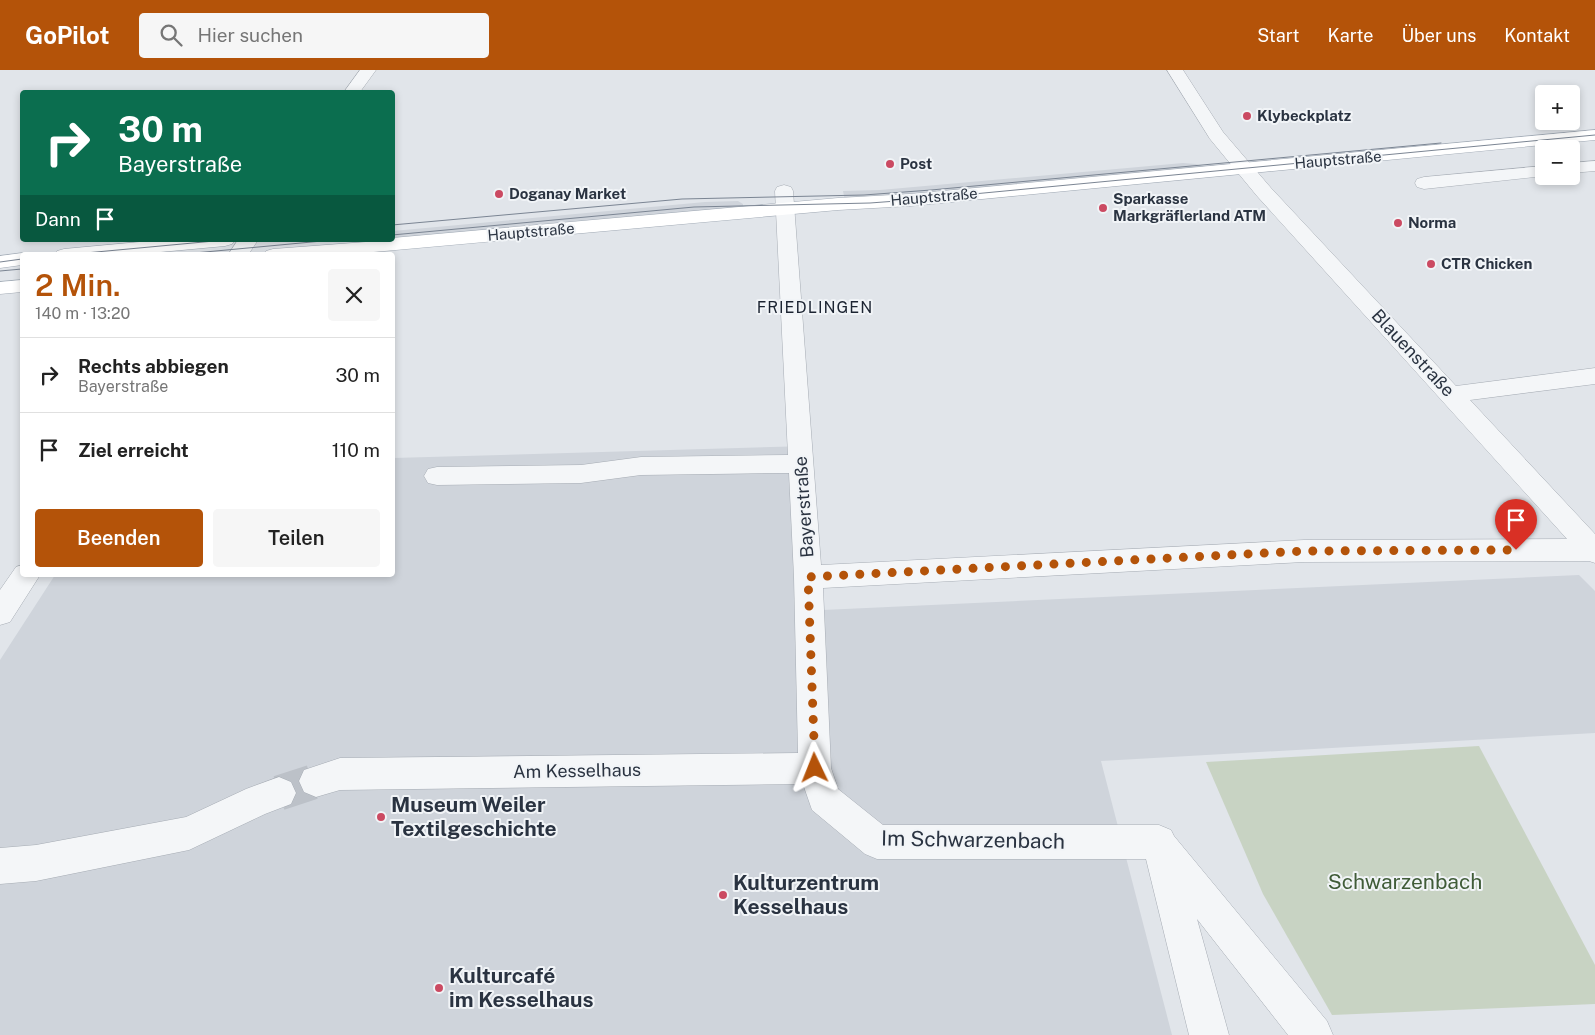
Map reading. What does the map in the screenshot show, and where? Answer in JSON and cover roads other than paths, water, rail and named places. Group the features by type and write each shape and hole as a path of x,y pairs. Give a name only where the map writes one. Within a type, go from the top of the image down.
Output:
{"main road":[{"name":"Hauptstraße","path":"395,241 779,198 838,204 910,200 1595,119"},
{"name":"Hauptstraße","path":"1238,161 1595,135"},
{"path":"96,252 204,242"},
{"name":"Hauptstraße","path":"300,252 388,242"},
{"path":"0,262 20,259"},
{"path":"0,288 20,286"}],"street":[{"path":"353,90 368,70"},
{"name":"Blauenstraße","path":"1175,70 1216,135 1238,161 1594,551"},
{"path":"1580,167 1595,166"},
{"path":"1424,183 1535,172"},
{"name":"Bayerstraße","path":"779,198 801,464 808,577 1304,551 1594,551"},
{"path":"1451,395 1595,376"},
{"path":"437,476 581,474 641,466 801,464"},
{"path":"0,613 25,577"},
{"name":"Im Schwarzenbach","path":"808,577 815,768 824,800 877,842 1159,842"},
{"name":"Am Kesselhaus","path":"328,777 815,768"},
{"path":"0,866 36,863 190,833 258,800 279,793"},
{"path":"1159,842 1209,1035"},
{"path":"1159,842 1313,1035"}],"tunnel":[{"path":"279,793 316,781"}],"tram line":[{"path":"395,235 694,207 870,203 910,200 1595,135"},
{"path":"395,225 682,199 864,195 931,190 1441,143"},
{"path":"96,252 204,242"},
{"path":"205,252 312,242"},
{"path":"0,262 20,259"},
{"path":"0,271 20,269"}],"place":[{"name":"Klybeckplatz","path":"1247,116"},
{"name":"Post","path":"890,164"},
{"name":"Doganay Market","path":"499,194"},
{"name":"Sparkasse Markgräflerland ATM","path":"1103,208"},
{"name":"Norma","path":"1398,223"},
{"name":"CTR Chicken","path":"1431,264"},
{"name":"Museum Weiler Textilgeschichte","path":"381,817"},
{"name":"Kulturzentrum Kesselhaus","path":"723,895"},
{"name":"Kulturcafé im Kesselhaus","path":"439,988"}],"district":[{"name":"FRIEDLINGEN","path":"815,307"}],"park label":[{"name":"Schwarzenbach","path":"1405,882"}]}
